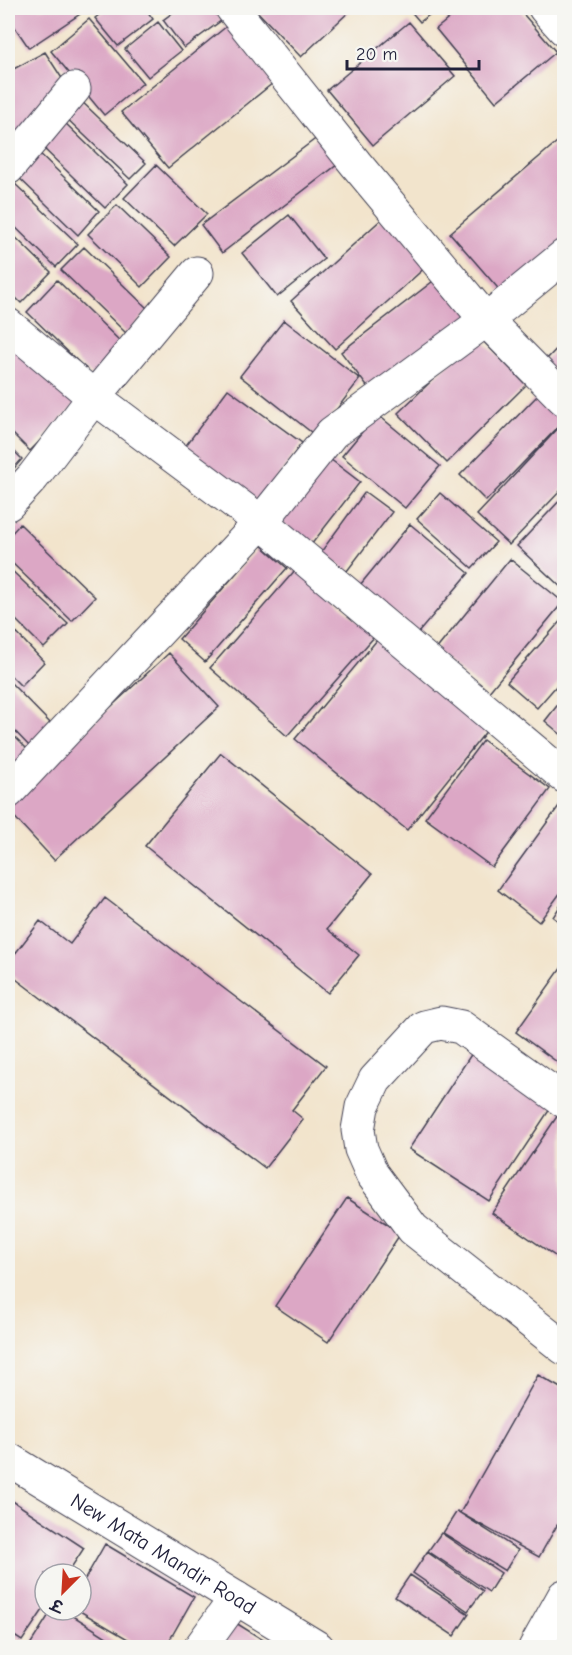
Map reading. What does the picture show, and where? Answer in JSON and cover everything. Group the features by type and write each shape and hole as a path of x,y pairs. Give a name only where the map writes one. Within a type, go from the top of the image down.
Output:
{"street":[{"path":"232,8 356,164 486,320 564,399"},
{"path":"546,8 564,29"},
{"path":"8,168 74,89"},
{"path":"8,792 261,522 332,432 486,320 564,256"},
{"path":"8,504 33,477 94,397 197,273"},
{"path":"8,325 94,397 261,522 564,776"},
{"path":"564,1101 461,1027 441,1023 424,1027 375,1080 362,1107 358,1131 361,1149 372,1174 413,1229 564,1348"},
{"name":"New Mata Mandir Road","path":"8,1459 318,1647"},
{"path":"535,1647 564,1596"},
{"path":"200,1647 236,1598"}],"building":[{"path":"8,8 75,8 80,14 29,48 8,17"},
{"path":"108,8 145,8 153,19 118,46 95,18"},
{"path":"179,8 212,8 222,20 184,48 163,20"},
{"path":"254,8 353,8 301,57"},
{"path":"408,8 438,8 420,22"},
{"path":"462,8 518,8 556,52 496,102 436,29"},
{"path":"89,19 143,83 104,115 51,51"},
{"path":"158,22 181,51 148,77 125,49"},
{"path":"409,22 455,76 373,145 327,90"},
{"path":"227,26 273,83 168,168 121,112"},
{"path":"45,52 65,83 8,152 8,72"},
{"path":"76,96 146,163 130,179 60,112"},
{"path":"61,119 128,184 105,208 38,143"},
{"path":"322,134 342,161 222,253 201,225"},
{"path":"564,136 564,241 503,294 450,233"},
{"path":"34,148 99,211 78,235 12,171"},
{"path":"156,165 207,214 174,246 124,198"},
{"path":"13,182 78,244 56,267 8,220 8,187"},
{"path":"117,205 171,257 142,287 88,234"},
{"path":"289,215 324,259 277,297 242,253"},
{"path":"385,216 429,264 335,349 291,301"},
{"path":"8,230 51,272 21,303 8,290"},
{"path":"84,247 149,310 127,334 61,270"},
{"path":"441,275 474,318 369,389 341,352"},
{"path":"57,280 124,345 93,376 27,312"},
{"path":"284,320 360,379 316,436 240,376"},
{"path":"478,336 526,385 447,463 398,413"},
{"path":"8,337 79,401 30,451 8,429"},
{"path":"564,341 564,381 545,361"},
{"path":"228,389 302,443 259,502 184,448"},
{"path":"538,395 564,421 486,501 460,475"},
{"path":"377,414 440,466 405,508 342,456"},
{"path":"564,422 564,487 509,545 477,515"},
{"path":"8,445 22,459 8,475"},
{"path":"326,456 360,482 311,545 277,519"},
{"path":"365,492 392,512 347,571 321,552"},
{"path":"440,493 496,542 472,568 417,519"},
{"path":"564,496 564,590 517,546"},
{"path":"20,524 95,597 72,621 8,559 8,537"},
{"path":"410,524 469,573 418,633 360,585"},
{"path":"261,545 287,568 205,662 179,639"},
{"path":"510,559 563,602 488,693 435,651"},
{"path":"8,567 68,624 44,648 8,612"},
{"path":"297,568 375,636 287,736 210,668"},
{"path":"564,617 564,677 537,708 507,682"},
{"path":"8,624 44,662 21,686 8,673"},
{"path":"377,640 488,729 407,830 295,739"},
{"path":"169,653 219,707 54,860 8,810 8,802"},
{"path":"8,680 54,727 32,749 8,724"},
{"path":"564,697 564,737 545,721"},
{"path":"8,730 29,751 8,773"},
{"path":"483,740 550,789 492,867 425,818"},
{"path":"221,753 372,874 327,929 359,955 328,993 145,846"},
{"path":"564,799 564,888 539,922 498,890"},
{"path":"105,898 326,1066 292,1110 303,1119 265,1168 8,973 8,963 40,921 70,944"},
{"path":"564,900 564,925 553,917"},
{"path":"564,964 564,1067 516,1032"},
{"path":"474,1050 554,1103 489,1201 409,1149"},
{"path":"562,1109 564,1110 564,1262 492,1213"},
{"path":"347,1198 401,1233 328,1342 275,1306"},
{"path":"538,1375 564,1390 564,1513 539,1557 460,1513"},
{"path":"8,1498 84,1548 75,1562 33,1562 33,1622 35,1622 22,1641 8,1632"},
{"path":"457,1511 518,1550 505,1571 443,1533"},
{"path":"441,1533 501,1573 489,1592 428,1551"},
{"path":"105,1544 194,1597 165,1648 143,1648 93,1619 93,1565"},
{"path":"427,1552 483,1591 468,1611 413,1573"},
{"path":"410,1575 469,1614 454,1636 395,1597"},
{"path":"44,1622 83,1622 124,1648 28,1648"},
{"path":"236,1623 276,1648 220,1648"}]}
